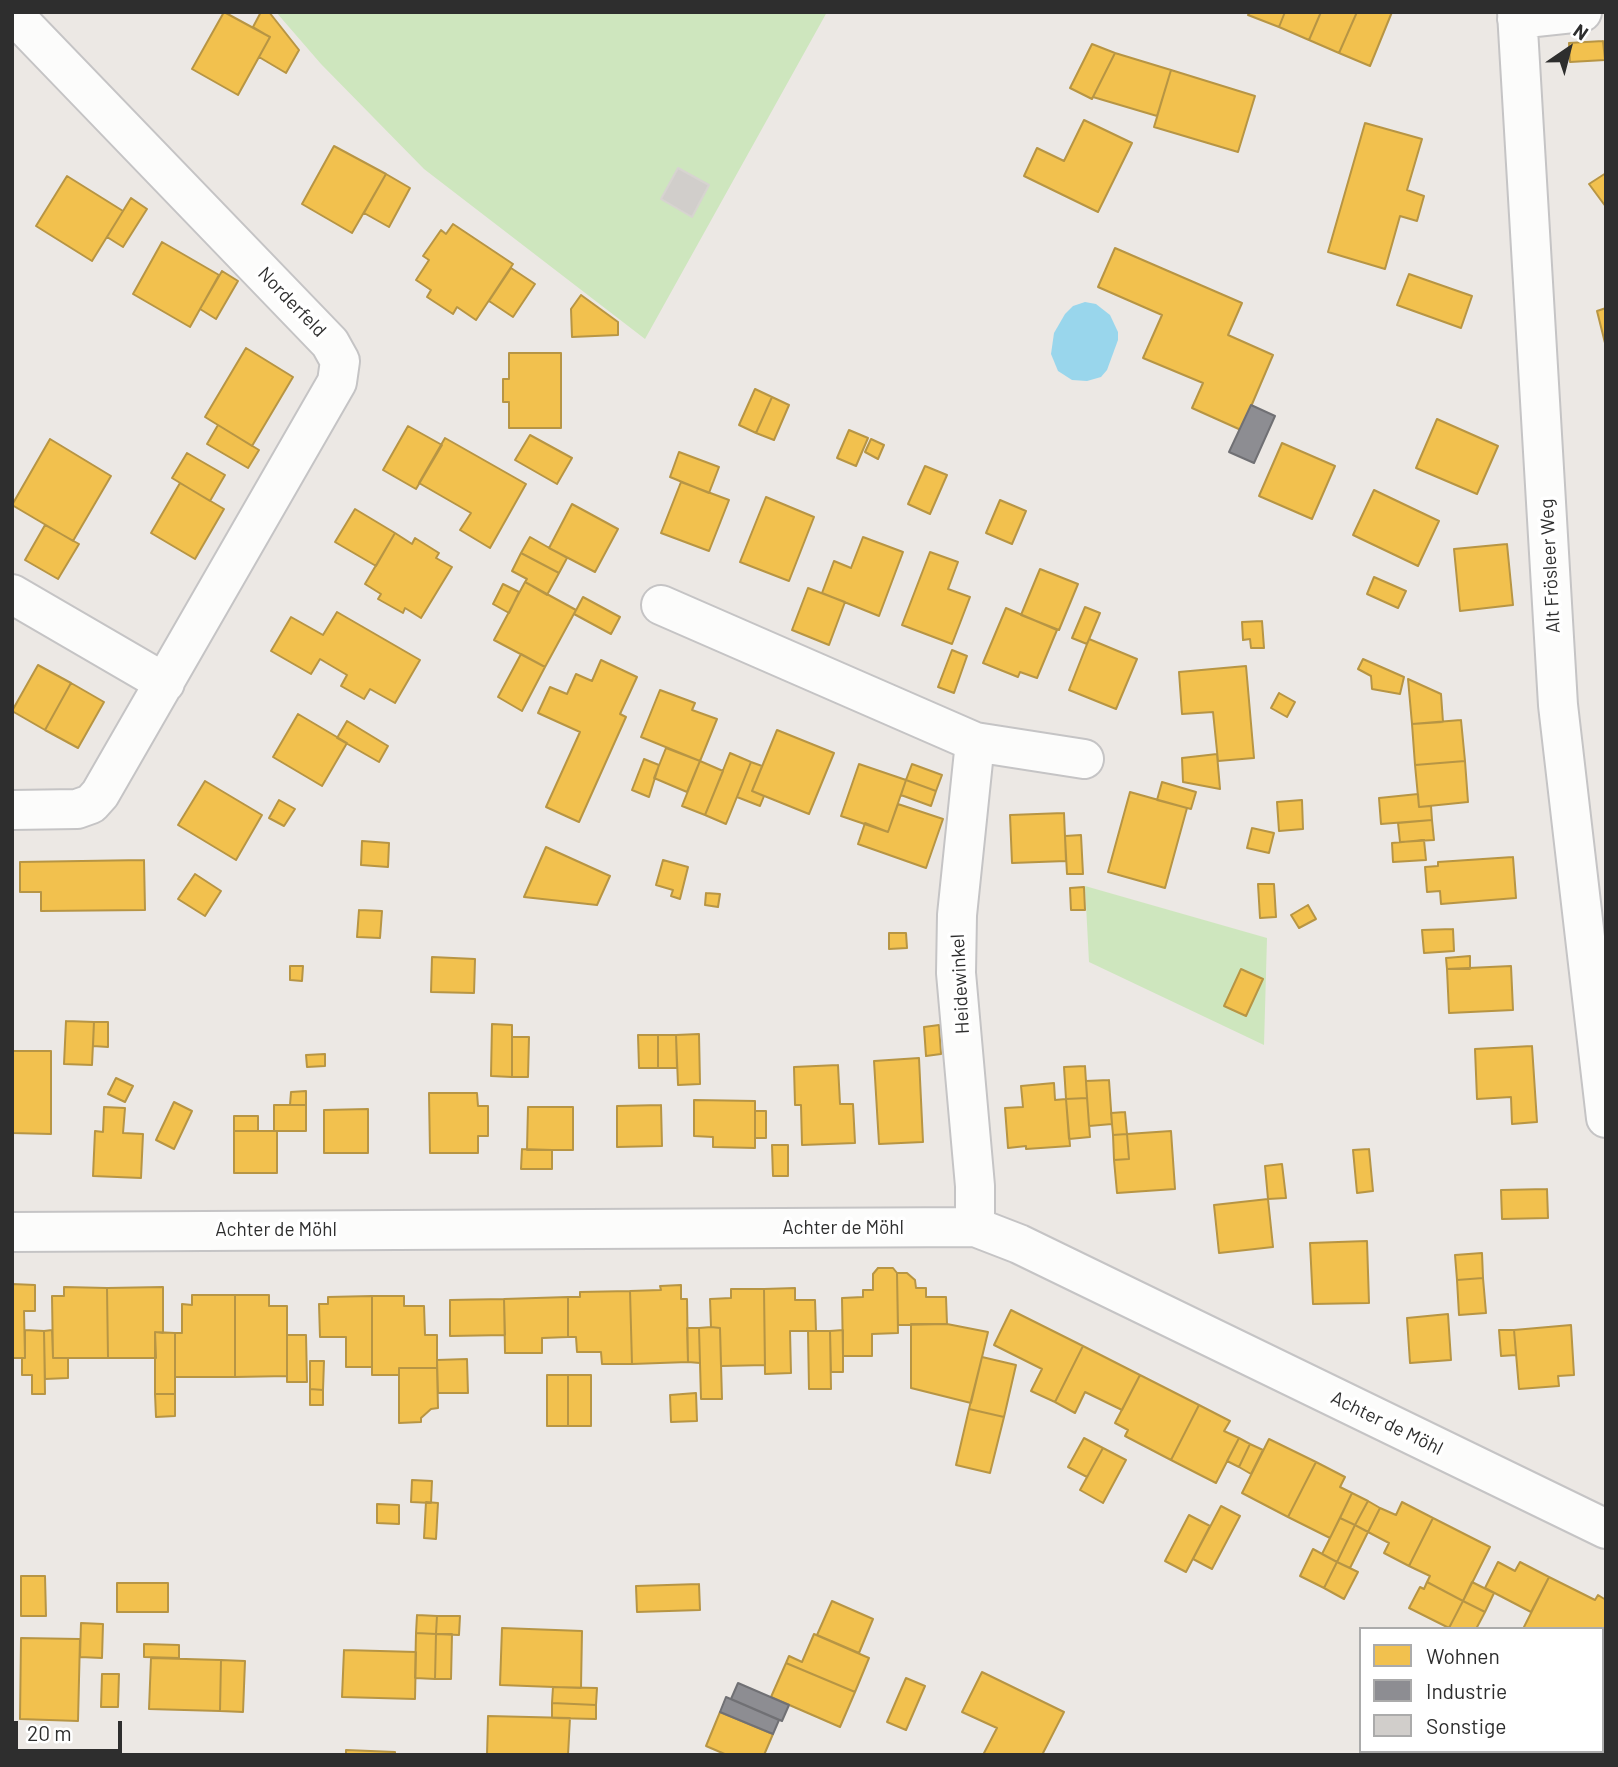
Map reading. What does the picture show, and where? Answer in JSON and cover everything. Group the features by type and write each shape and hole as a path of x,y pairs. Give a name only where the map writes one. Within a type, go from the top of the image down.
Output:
{"street":[{"path":"1517,16 1582,12"},
{"name":"Norderfeld","path":"12,13 330,343 340,361 337,382 100,794 91,804 77,809 12,810"},
{"name":"Alt Frösleer Weg","path":"1517,16 1559,705 1606,1118"},
{"path":"12,594 165,683"},
{"path":"661,605 975,741 1084,759"},
{"name":"Heidewinkel","path":"975,741 957,915 956,961 975,1186 975,1227"},
{"name":"Achter de Möhl","path":"12,1232 975,1227 1019,1244 1606,1529"}],"green space":[{"path":"276,12 827,12 645,339 424,169 321,64"},
{"path":"1085,886 1267,938 1264,1045 1089,962"}],"water":[{"path":"1085,302 1096,304 1110,315 1118,332 1118,340 1107,370 1101,377 1087,381 1072,380 1058,371 1051,354 1054,333 1073,306"}],"building: Wohnen":[{"path":"224,12 270,37 238,95 192,69"},
{"path":"261,12 269,12 299,50 286,73 259,57 270,37 253,27"},
{"path":"1250,12 1285,12 1279,27 1248,15"},
{"path":"1285,12 1321,12 1309,40 1279,27"},
{"path":"1321,12 1357,12 1339,53 1309,40"},
{"path":"1357,12 1392,12 1370,66 1339,53"},
{"path":"1603,41 1605,60 1570,62 1569,43"},
{"path":"1092,44 1115,53 1092,99 1070,88"},
{"path":"1115,53 1171,70 1157,116 1093,97"},
{"path":"1171,70 1255,96 1238,152 1154,127"},
{"path":"1084,120 1132,143 1098,212 1024,176 1037,148 1064,161"},
{"path":"1365,123 1422,139 1407,190 1424,196 1417,221 1400,216 1385,269 1328,252"},
{"path":"334,146 386,174 352,233 302,204"},
{"path":"1606,173 1606,207 1589,184"},
{"path":"386,174 410,188 389,227 364,213"},
{"path":"67,176 123,211 92,261 36,226"},
{"path":"131,198 147,209 123,247 107,237"},
{"path":"453,224 513,264 476,320 457,307 453,314 427,297 431,290 416,280 429,260 423,256 441,230 446,234"},
{"path":"162,242 219,275 190,327 133,294"},
{"path":"1115,248 1242,303 1228,335 1273,355 1241,430 1192,408 1203,383 1143,358 1162,315 1098,287"},
{"path":"511,268 535,284 513,317 489,301"},
{"path":"222,271 238,281 216,319 200,309"},
{"path":"1409,274 1472,296 1461,328 1397,305"},
{"path":"581,295 618,322 618,335 572,337 571,309"},
{"path":"1606,308 1606,347 1597,311"},
{"path":"246,348 293,377 252,446 205,417"},
{"path":"509,353 561,353 561,428 509,428 509,402 503,402 503,379 509,379"},
{"path":"755,389 772,397 756,433 739,425"},
{"path":"772,397 789,405 774,440 756,433"},
{"path":"1437,419 1498,446 1477,494 1416,468"},
{"path":"218,425 259,450 248,468 207,444"},
{"path":"408,426 442,445 416,489 383,470"},
{"path":"849,430 868,438 856,466 837,458"},
{"path":"530,435 572,458 557,484 515,460"},
{"path":"445,438 526,484 490,548 460,530 471,513 419,483"},
{"path":"50,439 111,476 73,541 12,505"},
{"path":"871,439 884,445 878,459 865,452"},
{"path":"1282,443 1335,466 1312,519 1259,496"},
{"path":"679,452 719,467 709,493 670,477"},
{"path":"187,453 225,475 210,501 172,478"},
{"path":"925,466 947,475 930,514 908,504"},
{"path":"681,482 729,500 709,551 661,533"},
{"path":"180,483 224,509 195,559 151,533"},
{"path":"1374,490 1439,521 1418,566 1353,535"},
{"path":"766,497 814,517 789,581 740,562"},
{"path":"1000,500 1026,511 1012,544 986,533"},
{"path":"572,504 618,529 595,572 549,548"},
{"path":"355,509 395,533 376,566 335,542"},
{"path":"45,525 79,544 58,579 25,560"},
{"path":"395,533 412,544 415,538 439,553 436,558 452,567 421,618 405,608 403,613 378,599 381,594 365,584"},
{"path":"530,537 567,558 559,573 521,553"},
{"path":"863,537 903,552 879,616 822,593 834,561 851,568"},
{"path":"1507,544 1513,605 1460,611 1454,549"},
{"path":"930,552 958,562 948,589 970,597 952,644 902,625"},
{"path":"521,553 559,573 547,595 512,571"},
{"path":"1040,569 1078,584 1059,630 1021,615"},
{"path":"1374,577 1406,591 1398,608 1367,594"},
{"path":"525,582 576,610 545,667 494,640"},
{"path":"503,584 519,592 509,613 493,604"},
{"path":"808,588 845,602 829,645 792,630"},
{"path":"583,597 620,617 611,634 574,614"},
{"path":"1085,607 1100,613 1087,644 1072,638"},
{"path":"1006,608 1057,630 1037,678 1020,672 1018,677 983,663"},
{"path":"337,612 420,660 395,703 370,689 364,699 341,686 347,675 320,659 311,674 271,651 291,617 323,635"},
{"path":"1262,621 1264,648 1251,648 1250,639 1243,640 1242,622"},
{"path":"1089,639 1137,659 1116,709 1069,690"},
{"path":"952,650 967,656 954,693 938,687"},
{"path":"521,654 545,667 522,711 498,697"},
{"path":"1363,659 1404,677 1400,694 1372,689 1371,676 1358,669"},
{"path":"601,660 637,677 620,714 626,717 579,822 546,807 580,732 538,713 550,687 567,694 576,674 592,681"},
{"path":"38,665 71,683 45,730 12,711"},
{"path":"1246,666 1254,758 1218,761 1213,712 1182,714 1179,672"},
{"path":"1408,679 1441,694 1443,722 1412,724"},
{"path":"71,683 104,702 78,748 45,730"},
{"path":"660,690 695,703 692,710 717,719 700,761 641,737"},
{"path":"1279,693 1295,702 1287,717 1271,708"},
{"path":"298,714 347,743 322,786 273,757"},
{"path":"1461,720 1465,761 1415,765 1412,724"},
{"path":"347,721 388,746 379,762 337,738"},
{"path":"777,730 834,753 809,814 752,791"},
{"path":"666,748 700,761 687,792 654,778"},
{"path":"730,753 751,762 726,824 705,815"},
{"path":"1217,754 1220,789 1183,782 1182,758"},
{"path":"644,759 659,765 649,797 632,790"},
{"path":"700,761 723,771 705,815 682,806"},
{"path":"1465,761 1468,802 1419,807 1415,765"},
{"path":"751,762 762,766 752,791 764,796 760,806 737,797"},
{"path":"859,764 906,780 888,832 841,816"},
{"path":"912,764 942,775 936,791 906,780"},
{"path":"906,780 936,791 931,806 901,795"},
{"path":"205,781 262,815 236,860 178,825"},
{"path":"1162,782 1196,792 1191,809 1157,800"},
{"path":"1130,792 1187,808 1165,888 1108,872"},
{"path":"1418,794 1419,807 1431,806 1432,820 1381,824 1379,798"},
{"path":"279,800 295,809 284,826 269,818"},
{"path":"1302,800 1303,829 1279,831 1277,802"},
{"path":"898,804 943,819 926,868 858,844 865,823 888,832"},
{"path":"1064,813 1066,861 1012,863 1010,815"},
{"path":"1432,820 1434,840 1400,842 1398,823"},
{"path":"1252,828 1274,833 1269,853 1247,848"},
{"path":"1081,835 1083,874 1067,874 1065,836"},
{"path":"1424,840 1426,860 1393,862 1392,843"},
{"path":"362,841 389,843 388,867 361,865"},
{"path":"546,847 610,876 597,905 524,897"},
{"path":"1513,857 1516,898 1441,904 1440,891 1427,892 1425,867 1438,866 1438,862"},
{"path":"144,860 145,910 41,911 41,892 20,892 20,862"},
{"path":"663,860 688,867 680,899 671,896 673,890 656,885"},
{"path":"195,874 221,891 205,916 178,899"},
{"path":"1258,884 1274,884 1276,917 1260,918"},
{"path":"1084,887 1085,910 1071,910 1070,888"},
{"path":"706,893 720,894 718,907 705,905"},
{"path":"1308,905 1316,919 1299,928 1291,915"},
{"path":"359,910 382,911 380,938 357,937"},
{"path":"1453,929 1454,951 1424,953 1422,930"},
{"path":"889,933 906,933 907,948 889,949"},
{"path":"1470,956 1470,969 1447,969 1446,958"},
{"path":"432,957 475,959 474,993 431,992"},
{"path":"290,966 303,966 302,981 290,980"},
{"path":"1511,966 1513,1010 1449,1013 1447,969"},
{"path":"1241,969 1263,979 1246,1016 1224,1006"},
{"path":"66,1021 94,1022 92,1065 64,1064"},
{"path":"94,1022 108,1022 108,1047 93,1046"},
{"path":"492,1024 512,1025 512,1077 491,1076"},
{"path":"939,1025 941,1054 926,1056 924,1027"},
{"path":"699,1034 700,1084 678,1085 676,1035"},
{"path":"638,1035 658,1035 658,1068 639,1068"},
{"path":"658,1035 676,1035 677,1068 658,1068"},
{"path":"512,1037 529,1037 528,1077 512,1077"},
{"path":"1532,1046 1537,1122 1512,1124 1511,1097 1477,1099 1475,1049"},
{"path":"12,1051 51,1051 51,1134 12,1133"},
{"path":"325,1054 325,1066 307,1067 306,1055"},
{"path":"919,1058 923,1142 879,1144 874,1061"},
{"path":"838,1065 840,1104 853,1104 855,1143 802,1145 801,1105 795,1105 794,1067"},
{"path":"1085,1066 1087,1098 1066,1099 1064,1067"},
{"path":"116,1078 133,1086 125,1102 108,1094"},
{"path":"1109,1080 1112,1124 1089,1126 1086,1081"},
{"path":"1054,1083 1055,1100 1066,1099 1070,1146 1008,1148 1005,1108 1023,1107 1021,1086"},
{"path":"306,1091 306,1105 290,1105 291,1092"},
{"path":"429,1093 477,1093 478,1106 488,1106 488,1136 478,1136 478,1153 430,1153"},
{"path":"1087,1098 1090,1137 1069,1139 1066,1099"},
{"path":"694,1100 755,1101 755,1148 713,1147 713,1137 694,1136"},
{"path":"174,1102 192,1111 174,1149 156,1140"},
{"path":"274,1105 306,1105 306,1131 274,1131"},
{"path":"661,1105 662,1146 617,1147 617,1106"},
{"path":"104,1107 125,1108 123,1133 143,1134 141,1178 93,1176 95,1131 103,1132"},
{"path":"528,1107 573,1107 573,1150 527,1150"},
{"path":"368,1109 368,1153 324,1153 324,1110"},
{"path":"755,1111 766,1111 766,1138 755,1138"},
{"path":"1125,1112 1127,1134 1113,1135 1111,1113"},
{"path":"234,1116 258,1116 258,1131 234,1131"},
{"path":"234,1131 277,1131 277,1173 234,1173"},
{"path":"1171,1131 1175,1189 1117,1193 1114,1160 1129,1159 1127,1134"},
{"path":"1127,1134 1129,1159 1114,1160 1113,1135"},
{"path":"772,1145 788,1145 788,1176 773,1176"},
{"path":"522,1149 552,1150 552,1169 521,1169"},
{"path":"1369,1149 1373,1191 1357,1193 1353,1150"},
{"path":"1282,1164 1286,1198 1268,1199 1265,1166"},
{"path":"1547,1189 1548,1218 1502,1219 1501,1190"},
{"path":"1268,1199 1273,1247 1219,1253 1214,1205"},
{"path":"1367,1241 1369,1303 1313,1304 1310,1243"},
{"path":"1482,1253 1483,1278 1457,1280 1455,1255"},
{"path":"878,1268 893,1268 897,1273 898,1333 872,1334 872,1356 843,1356 842,1298 863,1297 863,1290 873,1290 873,1274"},
{"path":"897,1273 907,1273 915,1280 916,1288 926,1288 926,1297 946,1297 947,1324 898,1325"},
{"path":"1483,1278 1486,1313 1459,1315 1457,1280"},
{"path":"12,1284 35,1285 35,1311 24,1311 25,1358 12,1358"},
{"path":"681,1285 681,1299 687,1299 688,1362 632,1364 630,1291 661,1290 660,1286"},
{"path":"64,1287 107,1288 108,1358 53,1358 52,1296 64,1296"},
{"path":"163,1287 163,1333 155,1332 156,1358 108,1358 107,1288"},
{"path":"795,1288 795,1300 815,1300 816,1331 790,1331 791,1373 765,1374 764,1289"},
{"path":"731,1289 764,1289 765,1365 721,1366 720,1328 711,1327 710,1299 731,1298"},
{"path":"630,1291 632,1364 602,1364 601,1352 577,1352 576,1337 568,1337 568,1297 580,1297 580,1292"},
{"path":"192,1295 235,1295 235,1377 175,1377 175,1333 182,1333 182,1304 192,1305"},
{"path":"235,1295 269,1295 269,1306 287,1306 287,1376 235,1377"},
{"path":"372,1296 404,1296 404,1306 424,1306 425,1335 437,1335 437,1368 399,1368 399,1375 372,1375"},
{"path":"372,1296 372,1367 346,1367 346,1337 320,1337 319,1304 328,1304 328,1297"},
{"path":"568,1297 568,1337 542,1338 542,1353 505,1353 504,1299"},
{"path":"504,1299 505,1335 450,1336 450,1300"},
{"path":"1011,1310 1083,1346 1055,1402 1031,1391 1042,1369 994,1345"},
{"path":"1448,1314 1451,1360 1410,1363 1407,1318"},
{"path":"911,1324 947,1324 988,1332 971,1403 911,1388"},
{"path":"1571,1325 1574,1375 1558,1376 1559,1386 1519,1389 1514,1330"},
{"path":"687,1328 699,1328 700,1363 688,1362"},
{"path":"699,1328 720,1328 722,1399 701,1399"},
{"path":"25,1330 44,1331 45,1394 32,1394 32,1375 22,1375"},
{"path":"52,1330 53,1358 68,1358 68,1378 45,1379 44,1331"},
{"path":"843,1330 843,1372 831,1372 830,1331"},
{"path":"1499,1330 1514,1330 1516,1355 1501,1356"},
{"path":"808,1331 830,1331 831,1389 809,1389"},
{"path":"155,1332 175,1333 175,1394 155,1394"},
{"path":"287,1335 306,1335 307,1382 287,1382"},
{"path":"1083,1346 1140,1375 1122,1410 1085,1392 1075,1413 1055,1402"},
{"path":"982,1357 1016,1365 1004,1417 969,1409"},
{"path":"467,1359 468,1393 438,1393 437,1360"},
{"path":"310,1361 324,1361 323,1390 310,1389"},
{"path":"399,1368 437,1368 438,1408 431,1409 421,1418 421,1422 399,1423"},
{"path":"547,1375 568,1375 568,1426 547,1426"},
{"path":"568,1375 591,1375 591,1426 568,1426"},
{"path":"1140,1375 1199,1405 1171,1460 1125,1436 1128,1430 1115,1423"},
{"path":"310,1389 323,1390 323,1405 310,1405"},
{"path":"696,1393 697,1421 671,1422 670,1395"},
{"path":"155,1394 175,1394 175,1416 156,1417"},
{"path":"1199,1405 1230,1421 1224,1431 1239,1438 1216,1483 1171,1460"},
{"path":"969,1409 1004,1417 990,1473 956,1465"},
{"path":"1084,1438 1103,1448 1087,1477 1068,1467"},
{"path":"1239,1438 1250,1444 1239,1467 1227,1461"},
{"path":"1269,1439 1316,1462 1288,1517 1242,1493"},
{"path":"1250,1444 1263,1450 1251,1474 1239,1467"},
{"path":"1103,1448 1126,1460 1103,1503 1080,1490"},
{"path":"1316,1462 1345,1477 1340,1487 1352,1493 1330,1538 1288,1517"},
{"path":"412,1480 432,1481 431,1503 411,1502"},
{"path":"1352,1493 1368,1501 1355,1525 1340,1518"},
{"path":"1368,1501 1380,1508 1368,1532 1355,1525"},
{"path":"426,1502 438,1503 436,1539 424,1538"},
{"path":"1402,1502 1433,1518 1409,1566 1384,1553 1389,1543 1368,1532 1380,1508 1396,1515"},
{"path":"377,1504 399,1505 399,1524 377,1523"},
{"path":"1221,1506 1240,1516 1212,1569 1193,1559"},
{"path":"1189,1515 1210,1526 1186,1572 1165,1561"},
{"path":"1340,1518 1355,1525 1337,1562 1322,1554"},
{"path":"1433,1518 1490,1547 1463,1601 1427,1582 1430,1576 1409,1566"},
{"path":"1355,1525 1368,1532 1350,1568 1337,1562"},
{"path":"1313,1549 1337,1562 1324,1588 1300,1576"},
{"path":"1337,1562 1358,1572 1344,1599 1324,1588"},
{"path":"1498,1562 1515,1571 1520,1562 1549,1577 1531,1612 1485,1588"},
{"path":"21,1576 45,1576 46,1616 21,1616"},
{"path":"1549,1577 1595,1600 1598,1595 1606,1600 1604,1636 1604,1627 1524,1627"},
{"path":"1427,1582 1463,1601 1450,1627 1409,1608 1420,1587 1424,1589"},
{"path":"1472,1582 1494,1593 1485,1612 1463,1601"},
{"path":"117,1583 168,1583 168,1612 117,1612"},
{"path":"699,1584 700,1610 637,1612 636,1586"},
{"path":"832,1601 873,1619 859,1653 817,1635"},
{"path":"1463,1601 1485,1612 1477,1627 1450,1627"},
{"path":"417,1615 437,1616 436,1634 416,1633"},
{"path":"437,1616 460,1616 459,1635 436,1634"},
{"path":"81,1623 103,1624 102,1658 80,1657"},
{"path":"502,1628 582,1631 581,1688 500,1685"},
{"path":"416,1633 436,1634 435,1679 415,1678"},
{"path":"1606,1633 1604,1752 1604,1636"},
{"path":"436,1634 452,1634 451,1679 435,1679"},
{"path":"814,1634 869,1658 855,1692 786,1663 789,1656 802,1662"},
{"path":"21,1638 80,1639 78,1721 20,1719"},
{"path":"144,1644 179,1645 179,1658 144,1657"},
{"path":"344,1650 416,1652 415,1699 342,1697"},
{"path":"151,1658 221,1660 220,1711 149,1709"},
{"path":"221,1660 245,1661 243,1712 220,1711"},
{"path":"786,1663 855,1692 840,1727 771,1697"},
{"path":"982,1672 1064,1712 1042,1755 983,1755 997,1728 962,1712"},
{"path":"102,1674 119,1674 118,1707 101,1707"},
{"path":"906,1678 925,1686 906,1730 887,1722"},
{"path":"553,1687 597,1688 596,1705 552,1703"},
{"path":"552,1703 596,1705 596,1719 552,1718"},
{"path":"720,1712 773,1734 764,1755 727,1755 706,1746"},
{"path":"488,1716 570,1718 568,1755 487,1755"},
{"path":"346,1750 395,1752 395,1755 346,1755"},
{"path":"1545,1753 1602,1753 1599,1755"}],"building: Industrie":[{"path":"1251,405 1275,416 1254,463 1229,452"},
{"path":"738,1683 789,1705 782,1721 731,1699"},
{"path":"726,1697 779,1720 773,1734 720,1712"}],"building: Sonstige":[{"path":"678,168 709,185 692,217 661,199"}]}
